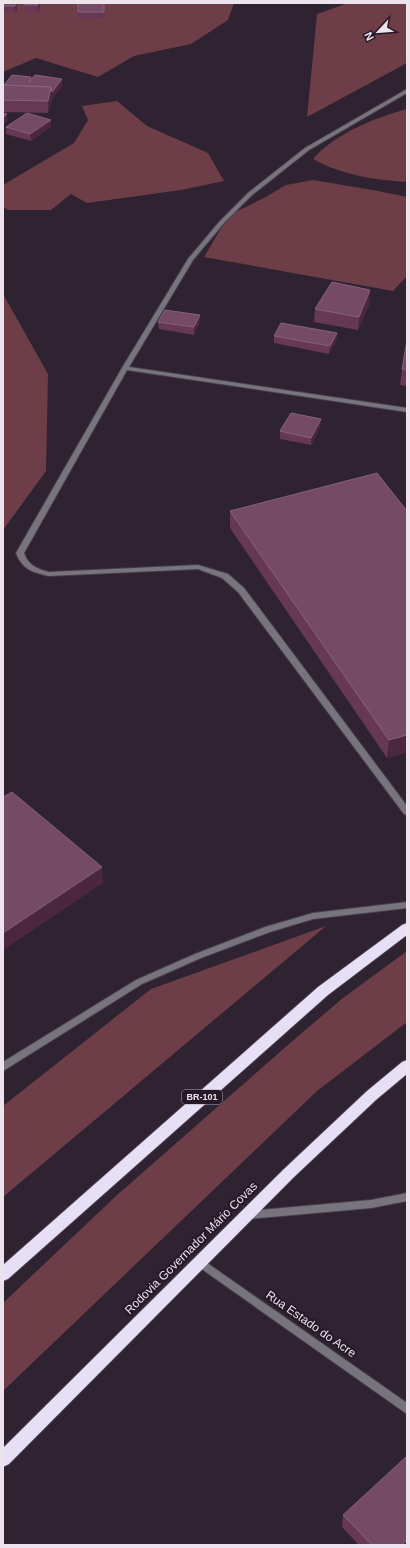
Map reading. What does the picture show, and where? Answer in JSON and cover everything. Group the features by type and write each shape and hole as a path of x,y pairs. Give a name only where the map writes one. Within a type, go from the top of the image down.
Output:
{"highway":[{"name":"BR-101","path":"3,1274 323,991 407,928"},
{"name":"Rodovia Governador Mário Covas","path":"3,1459 200,1262 372,1094 407,1066"}],"street":[{"path":"407,91 307,149 250,194 222,222 191,259 125,368 20,553 26,566 49,574 198,567 225,576 241,590 407,812"},
{"path":"125,368 407,410"},
{"path":"3,1066 139,982 198,956 268,929 313,916 407,905"},
{"path":"248,1215 371,1204 407,1197"},
{"name":"Rua Estado do Acre","path":"200,1262 407,1408"}],"shaded area":[{"path":"3,3 234,3 228,20 191,44 134,56 98,77 36,58 3,72"},
{"path":"348,3 407,3 407,63 307,117 317,14"},
{"path":"117,101 147,126 208,153 224,181 181,190 87,203 71,194 51,210 8,210 3,207 3,185 74,143 88,120 82,106"},
{"path":"407,109 407,182 358,176 335,169 313,159 333,141 344,134 369,122"},
{"path":"313,180 407,197 407,276 393,291 204,257 229,215 264,198 286,185"},
{"path":"3,294 48,374 46,471 3,530"},
{"path":"326,926 3,1197 3,1106 151,989"},
{"path":"407,951 407,1022 317,1091 3,1391 3,1303 116,1196 297,1037 343,998"}],"building":[{"path":"3,3 16,3 15,6 3,6"},
{"path":"25,3 38,3 38,5 25,5"},
{"path":"78,3 104,3 104,12 78,12"},
{"path":"12,75 31,77 29,82 35,75 62,79 52,92 51,87 4,85"},
{"path":"3,85 51,87 48,101 3,100"},
{"path":"27,113 51,120 30,134 6,127"},
{"path":"332,282 370,290 359,317 315,309"},
{"path":"165,310 200,315 194,327 158,322"},
{"path":"281,323 337,333 330,346 274,336"},
{"path":"407,340 407,370 402,369"},
{"path":"291,413 321,419 311,438 280,431"},
{"path":"377,473 407,511 407,735 389,740 230,511"},
{"path":"12,792 102,867 3,933 3,797"},
{"path":"407,1456 407,1540 402,1545 372,1545 343,1515"}]}
